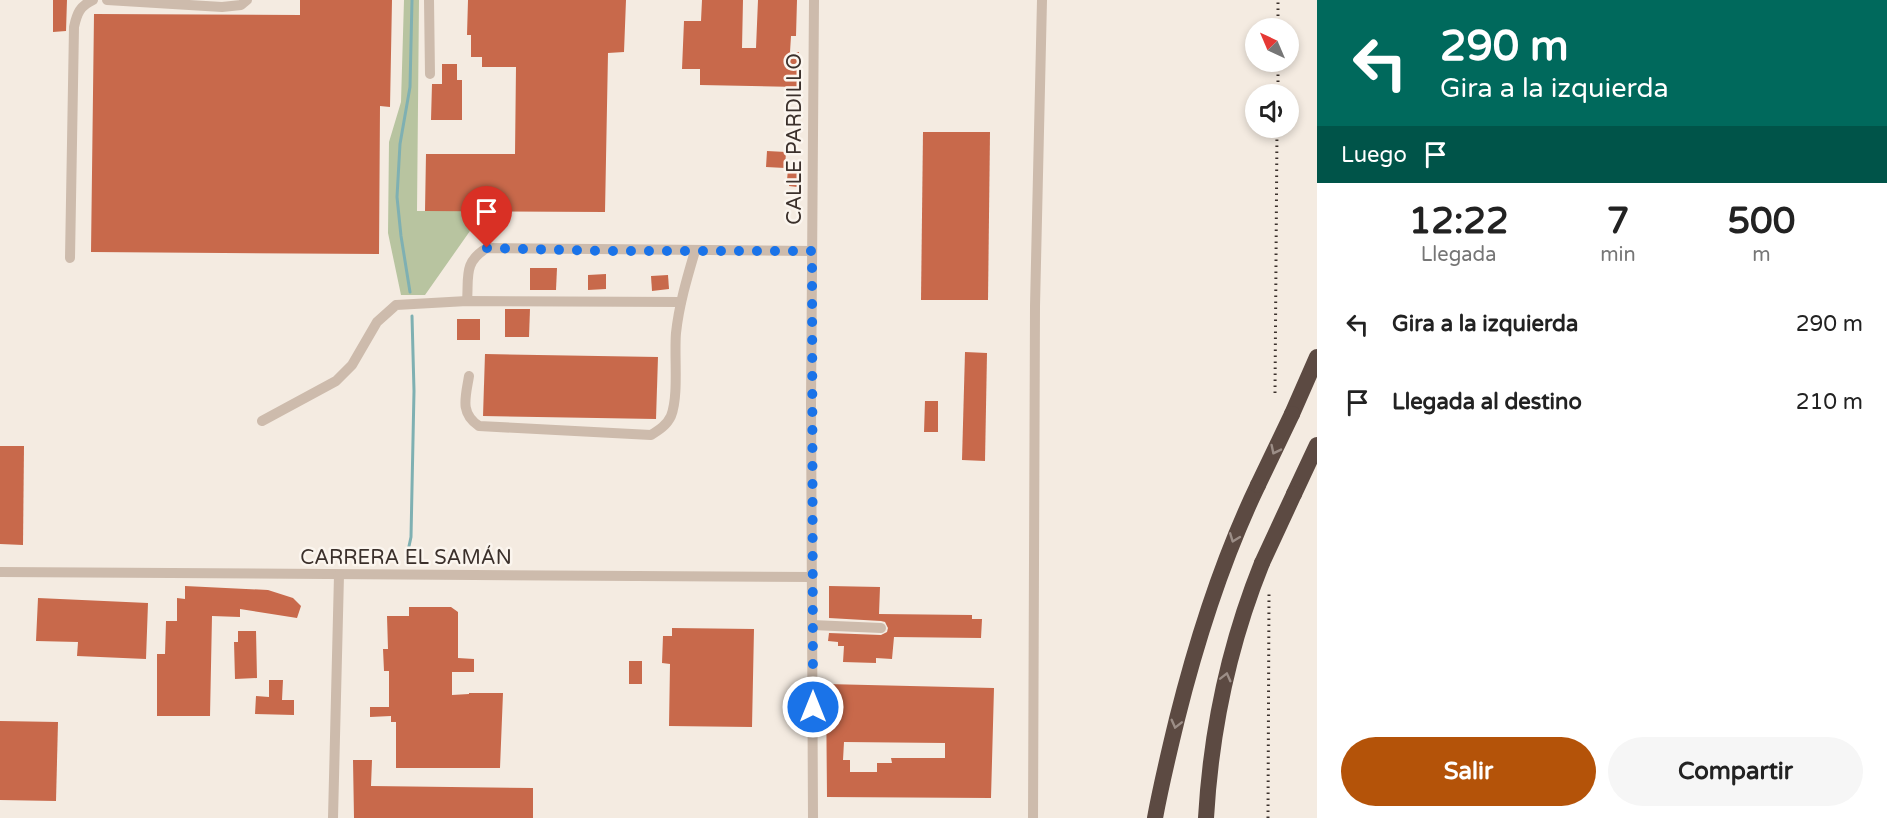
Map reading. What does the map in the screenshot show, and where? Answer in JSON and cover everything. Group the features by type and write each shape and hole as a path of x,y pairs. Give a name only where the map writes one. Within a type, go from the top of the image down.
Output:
{"highway":[{"path":"1157,818 1160,788 1206,615 1234,537 1317,357"},
{"path":"1206,818 1210,764 1223,689 1242,617 1262,563 1317,445"}],"street":[{"path":"70,258 74,27 76,15 83,4 93,0"},
{"path":"107,0 222,7 241,5 247,0"},
{"path":"429,0 430,74"},
{"name":"CALLE PARDILLO","path":"813,818 814,0"},
{"path":"1033,818 1035,306 1042,0"},
{"path":"467,301 470,262 487,248 812,251"},
{"path":"469,376 466,411 470,420 479,426 651,435 662,429 671,417 676,334 681,302 695,251"},
{"path":"262,421 336,381 352,364 377,322 396,305 467,301 681,302"},
{"name":"CARRERA EL SAMÁN","path":"0,572 812,577"},
{"path":"333,818 339,575"},
{"path":"812,625 881,628"}],"green space":[{"path":"404,0 419,0 417,211 484,211 425,295 401,295 388,233 389,142 401,102"}],"building":[{"path":"53,0 67,0 66,31 53,32"},
{"path":"300,0 392,0 390,107 380,106 379,254 91,252 94,14 300,15"},
{"path":"468,0 626,0 624,52 608,53 605,212 425,211 426,154 515,154 516,67 482,67 482,57 471,57 471,35 467,35"},
{"path":"702,0 743,0 742,48 756,48 758,0 797,0 796,36 791,36 790,52 799,52 798,87 700,85 700,69 682,69 684,21 701,21"},
{"path":"442,64 457,64 457,80 462,80 462,120 431,120 432,84 442,84"},
{"path":"923,132 990,132 988,300 921,300"},
{"path":"767,151 786,152 785,168 766,167"},
{"path":"788,169 798,170 797,187 789,186"},
{"path":"530,268 557,268 556,290 530,290"},
{"path":"606,274 606,289 588,290 588,275"},
{"path":"668,275 669,289 652,291 651,276"},
{"path":"505,309 530,309 529,337 505,337"},
{"path":"457,319 480,319 480,340 457,340"},
{"path":"965,352 987,353 985,461 962,460"},
{"path":"485,354 658,357 656,419 483,416"},
{"path":"925,401 938,401 938,432 924,432"},
{"path":"0,446 24,446 23,545 0,544"},
{"path":"185,586 268,590 293,598 301,606 297,618 240,609 240,617 212,616 210,716 157,716 157,654 165,654 166,621 177,621 177,598 185,599"},
{"path":"829,586 880,587 879,614 972,615 972,619 982,619 981,638 894,637 892,659 876,658 876,663 843,662 844,646 838,646 838,642 828,641 829,633 881,635 887,632 888,628 885,622 881,621 829,618"},
{"path":"38,598 148,603 146,659 77,656 78,642 36,641"},
{"path":"409,607 451,607 458,612 458,658 474,659 474,672 452,672 452,695 503,693 500,768 396,768 396,722 391,722 391,716 370,717 370,707 389,707 389,671 384,671 383,649 388,649 387,616 409,616"},
{"path":"672,628 754,629 752,727 669,726 670,664 662,663 663,636 672,636"},
{"path":"238,631 256,631 257,678 235,679 234,642 238,642"},
{"path":"629,661 642,661 642,684 629,684"},
{"path":"269,680 283,680 282,700 294,700 294,715 255,714 256,696 269,697"},
{"path":"826,684 994,688 991,798 827,797","holes":["844,742 945,743 945,758 891,758 892,763 877,763 877,772 850,772 850,760 843,760"]},
{"path":"0,721 58,722 56,801 0,800"},
{"path":"353,760 372,760 371,786 533,788 533,818 354,818"}],"waterway":[{"path":"410,292 397,197 400,144 410,87 412,0"},
{"path":"406,560 411,537 414,391 412,316"}],"railway":[{"path":"1278,0 1278,18"},
{"path":"1278,72 1278,84"},
{"path":"1275,393 1277,138"},
{"path":"1268,818 1269,591"}],"route":[{"path":"487,248 603,251 812,251 813,707"}]}
